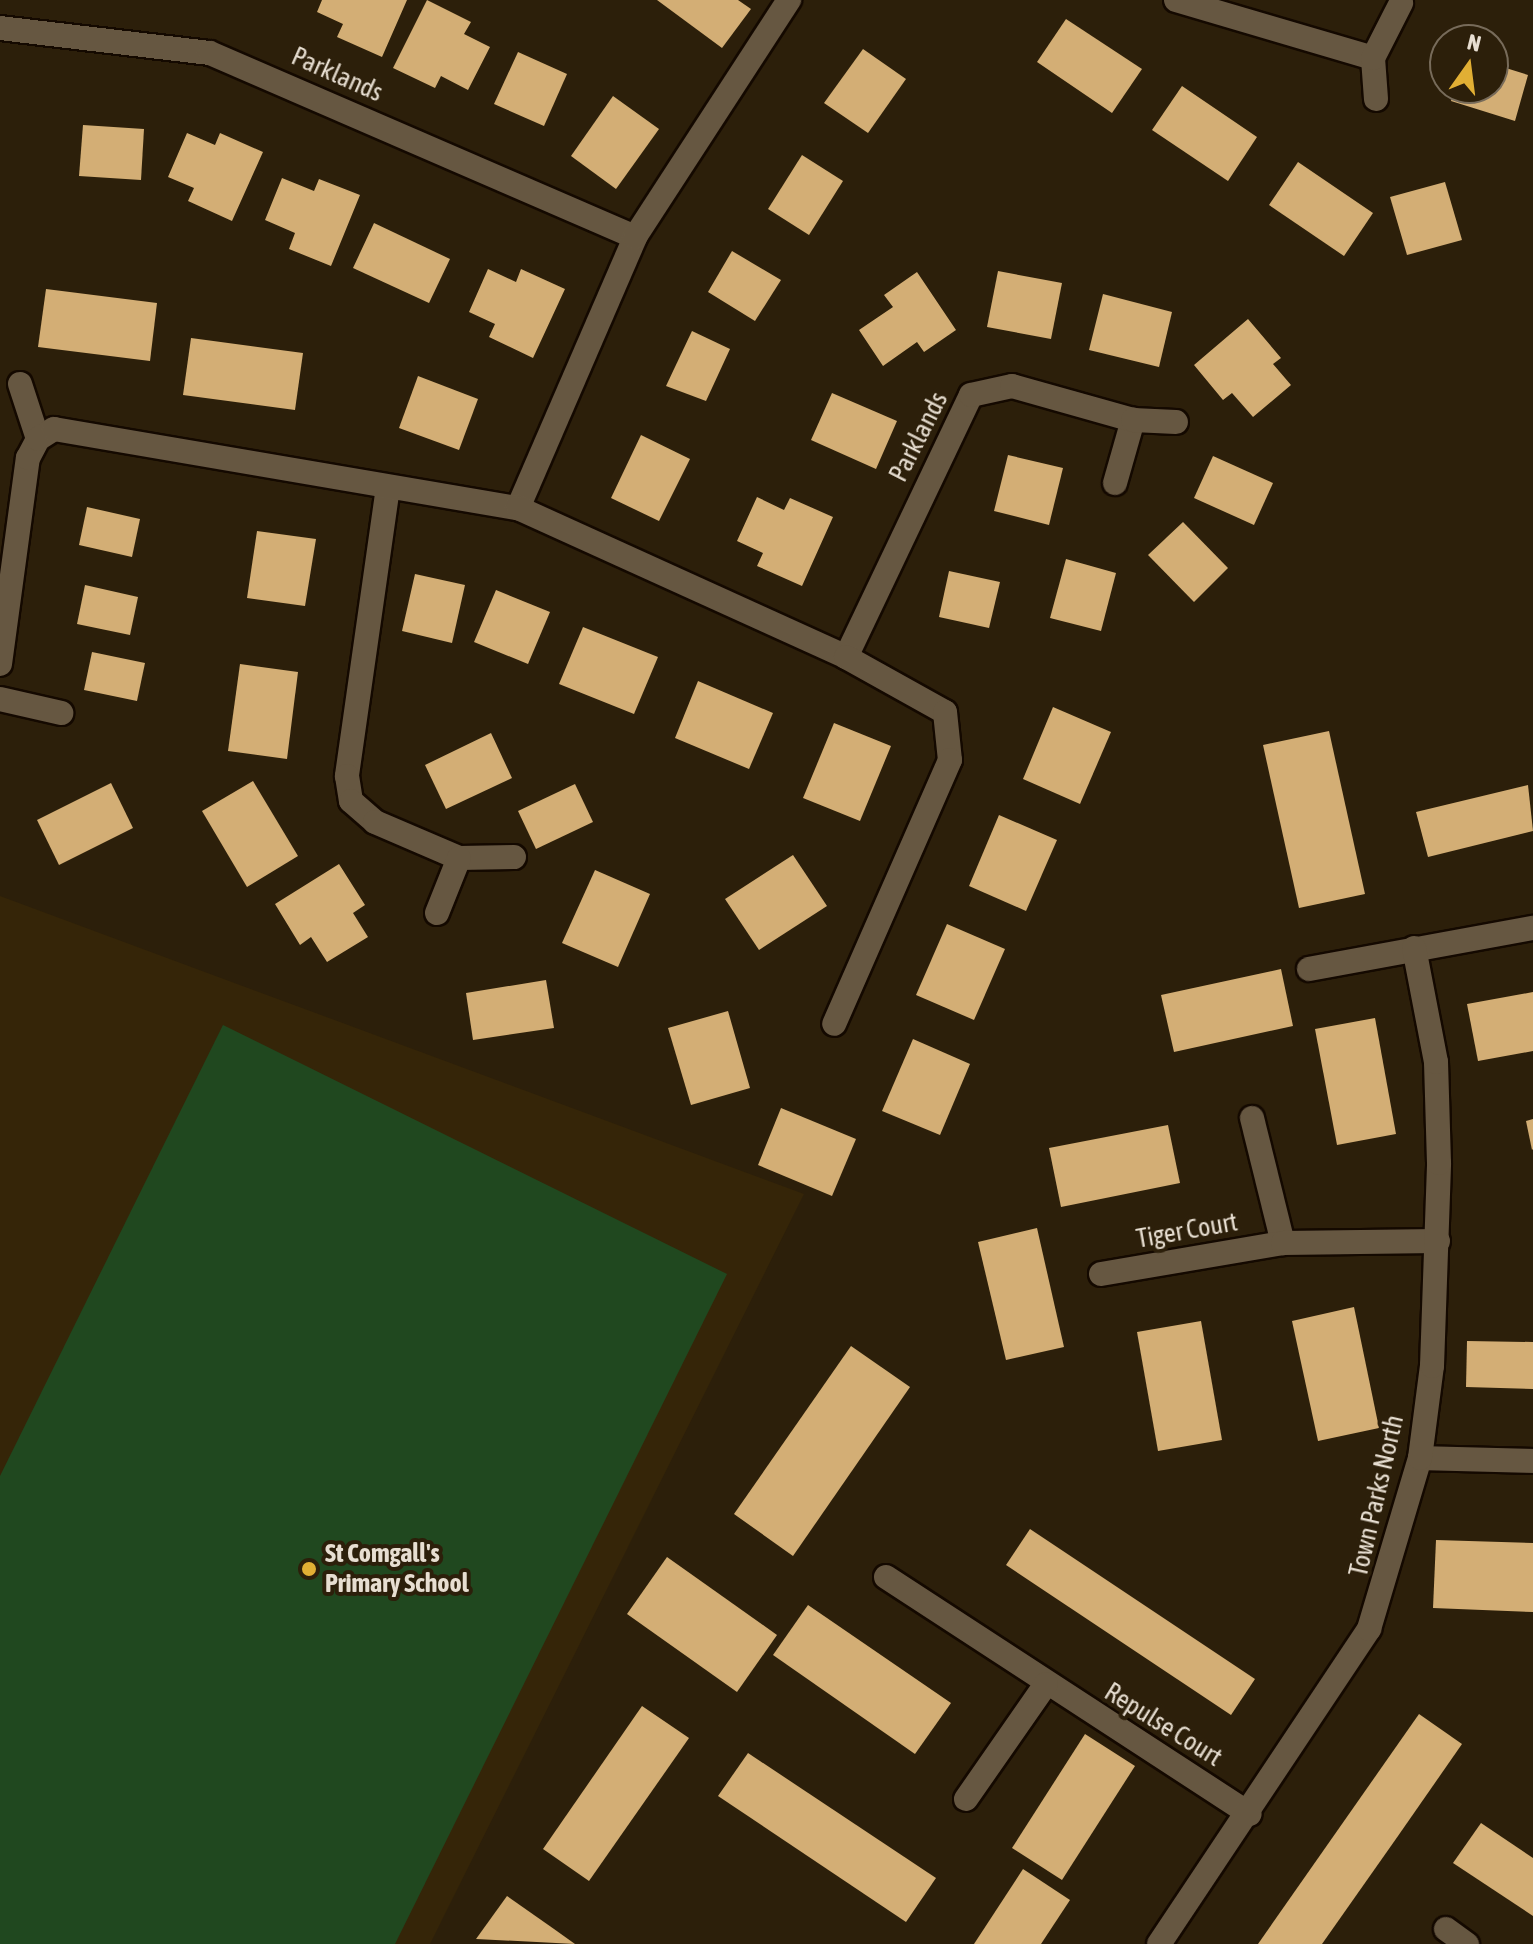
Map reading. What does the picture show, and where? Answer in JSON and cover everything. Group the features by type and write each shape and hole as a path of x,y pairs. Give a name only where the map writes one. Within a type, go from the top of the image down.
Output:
{"street":[{"path":"518,508 635,237 789,0"},
{"path":"1176,0 1373,58"},
{"path":"1376,99 1373,58 1401,3"},
{"name":"Parklands","path":"0,28 210,53 635,237"},
{"path":"20,384 38,439"},
{"name":"Parklands","path":"846,657 971,395 1012,386 1133,420 1176,422"},
{"path":"1115,483 1133,420"},
{"path":"0,664 28,458 38,439 66,428 518,508 846,657 929,697 945,712 953,740 834,1024"},
{"path":"388,487 348,794 364,816 459,858 514,857"},
{"path":"0,699 61,713"},
{"path":"437,913 459,858"},
{"path":"1309,969 1533,928"},
{"name":"Town Parks North","path":"1159,1944 1250,1814 1369,1629 1420,1458 1438,1241 1436,1062 1414,948"},
{"name":"Tiger Court","path":"1252,1118 1283,1243"},
{"name":"Tiger Court","path":"1101,1274 1283,1243 1438,1241"},
{"path":"1420,1458 1533,1461"},
{"name":"Repulse Court","path":"886,1577 1250,1814"},
{"path":"966,1799 1046,1684"},
{"path":"1446,1929 1467,1944"}],"shaded area":[{"name":"St Comgall's Primary School","path":"0,896 804,1194 430,1944 0,1944"}],"green space":[{"name":"St Comgall's Primary School","path":"223,1025 727,1274 395,1944 0,1944 0,1476"}],"building":[{"path":"322,0 407,0 382,57 337,37 343,24 317,12"},
{"path":"427,0 471,22 464,34 490,47 468,90 441,76 435,88 393,68"},
{"path":"657,0 738,0 751,9 722,48"},
{"path":"1066,19 1142,69 1112,113 1037,62"},
{"path":"863,49 906,79 868,133 824,103"},
{"path":"518,52 567,74 544,126 494,104"},
{"path":"1509,69 1528,75 1515,121 1461,104 1509,104"},
{"path":"1182,86 1257,137 1228,181 1152,130"},
{"path":"613,96 659,129 616,189 571,156"},
{"path":"83,125 144,129 141,180 79,176"},
{"path":"187,133 215,145 220,133 263,152 232,221 188,201 194,188 168,177"},
{"path":"802,155 843,181 809,235 768,209"},
{"path":"1298,162 1373,213 1344,256 1269,205"},
{"path":"282,178 314,191 319,179 360,195 331,266 289,249 295,233 265,220"},
{"path":"1445,182 1462,240 1407,255 1390,197"},
{"path":"374,223 450,259 429,303 353,268"},
{"path":"732,251 781,280 755,321 708,292"},
{"path":"488,269 516,282 521,269 565,289 533,358 489,337 495,324 469,312"},
{"path":"998,271 1062,283 1051,339 987,327"},
{"path":"917,272 956,330 924,352 917,342 883,366 859,330 893,307 884,295"},
{"path":"46,289 157,303 150,361 38,347"},
{"path":"1103,294 1172,312 1159,367 1089,350"},
{"path":"1248,319 1281,358 1273,364 1291,385 1253,417 1232,393 1223,400 1194,365"},
{"path":"692,331 730,349 706,401 666,386"},
{"path":"191,338 303,353 295,410 183,395"},
{"path":"418,376 478,399 459,450 399,428"},
{"path":"832,393 897,421 876,469 811,440"},
{"path":"641,435 690,459 659,521 611,498"},
{"path":"1008,455 1063,468 1049,525 994,511"},
{"path":"1213,456 1273,483 1254,525 1194,498"},
{"path":"757,497 784,510 790,498 833,517 802,586 757,566 763,553 737,541"},
{"path":"87,507 140,519 132,557 79,545"},
{"path":"1183,522 1228,568 1194,602 1148,555"},
{"path":"257,531 316,539 305,606 247,598"},
{"path":"1066,559 1116,573 1101,631 1050,618"},
{"path":"949,571 1000,582 989,628 939,617"},
{"path":"415,574 465,585 452,643 402,631"},
{"path":"85,585 138,597 130,635 77,624"},
{"path":"496,590 550,612 528,664 474,642"},
{"path":"583,627 658,657 634,714 559,684"},
{"path":"92,652 145,663 137,701 84,690"},
{"path":"240,664 298,672 287,759 228,751"},
{"path":"698,681 773,713 749,769 675,738"},
{"path":"1053,707 1111,732 1080,804 1023,779"},
{"path":"834,723 891,746 860,821 803,798"},
{"path":"1329,731 1365,894 1299,908 1263,745"},
{"path":"491,733 512,778 446,809 425,765"},
{"path":"253,781 298,856 247,887 202,811"},
{"path":"111,783 133,828 59,865 37,820"},
{"path":"575,784 593,822 536,849 518,811"},
{"path":"1528,785 1533,831 1428,857 1416,812"},
{"path":"999,815 1057,840 1026,911 969,886"},
{"path":"793,855 827,906 759,950 725,899"},
{"path":"339,864 365,905 353,913 368,937 327,962 311,937 300,945 275,904"},
{"path":"595,870 650,894 618,967 562,943"},
{"path":"947,924 1005,949 974,1020 916,995"},
{"path":"1281,969 1293,1026 1174,1052 1161,995"},
{"path":"546,980 554,1028 473,1040 466,993"},
{"path":"1533,992 1533,1051 1478,1061 1467,1004"},
{"path":"728,1011 750,1088 691,1105 668,1028"},
{"path":"1375,1018 1396,1134 1337,1145 1315,1029"},
{"path":"913,1039 970,1064 940,1135 882,1111"},
{"path":"781,1108 856,1139 832,1196 758,1165"},
{"path":"1533,1119 1533,1149 1532,1150 1526,1121"},
{"path":"1168,1125 1180,1183 1061,1207 1049,1148"},
{"path":"1037,1228 1064,1347 1006,1360 978,1242"},
{"path":"1354,1307 1379,1428 1318,1441 1292,1321"},
{"path":"1201,1321 1222,1440 1158,1451 1137,1332"},
{"path":"1467,1341 1533,1342 1533,1389 1466,1387"},
{"path":"851,1346 910,1387 793,1556 734,1514"},
{"path":"1030,1529 1255,1679 1231,1715 1006,1565"},
{"path":"1436,1540 1533,1543 1533,1612 1433,1608"},
{"path":"667,1557 777,1635 737,1692 627,1614"},
{"path":"808,1605 951,1703 915,1754 773,1655"},
{"path":"642,1706 689,1738 589,1881 543,1849"},
{"path":"1419,1714 1462,1744 1398,1836 1322,1944 1258,1944"},
{"path":"1085,1734 1135,1766 1062,1880 1012,1848"},
{"path":"748,1753 936,1878 906,1922 718,1796"},
{"path":"1481,1823 1533,1858 1533,1916 1453,1863"},
{"path":"1023,1869 1070,1900 1041,1944 974,1944"},
{"path":"507,1896 554,1929 575,1944 476,1939"}],"place":[{"name":"St Comgall's Primary School","path":"309,1569"}]}
